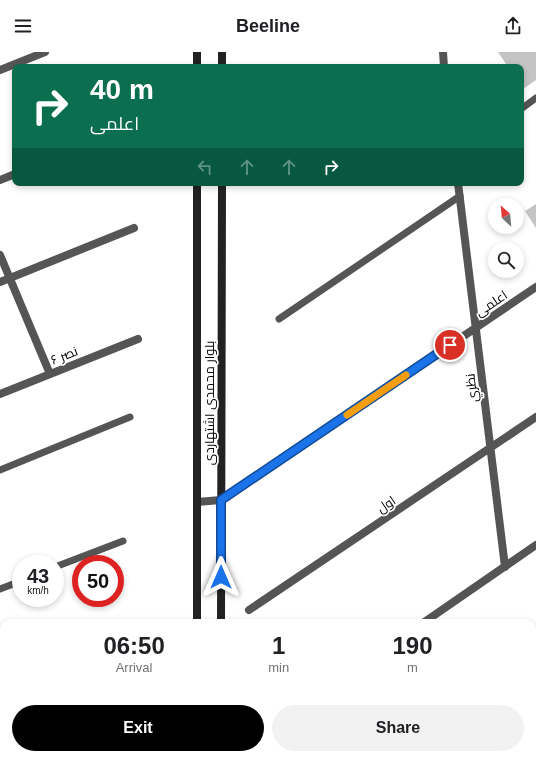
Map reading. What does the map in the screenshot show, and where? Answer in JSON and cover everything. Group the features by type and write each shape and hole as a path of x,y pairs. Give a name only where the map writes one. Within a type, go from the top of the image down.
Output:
{"main road":[{"path":"197,52 197,64"},
{"path":"222,52 222,64"},
{"name":"بلوار محمدی اشتهاردی","path":"197,186 197,619"},
{"name":"بلوار محمدی اشتهاردی","path":"222,186 222,619"}],"street":[{"path":"15,64 45,52"},
{"path":"443,52 444,64"},
{"path":"0,70 12,65"},
{"path":"0,180 12,175"},
{"name":"نظري","path":"458,186 505,567"},
{"path":"0,282 134,228"},
{"path":"0,255 50,374"},
{"name":"اعلمی","path":"221,500 536,286"},
{"name":"نصر ۶","path":"0,394 138,339"},
{"name":"اول","path":"249,610 536,417"},
{"path":"197,502 221,500"},
{"path":"429,619 536,545"}],"lane":[{"path":"524,107 536,98"},
{"path":"279,319 460,196"},
{"path":"0,470 130,417"},
{"path":"64,564 123,541"},
{"path":"0,589 12,584"}],"building":[{"path":"498,52 536,52 536,80 524,88 524,64 506,64"},
{"path":"536,204 536,228 525,211"}],"slow traffic":[{"path":"347,415 406,375"}],"route":[{"path":"221,577 221,500 450,345"}]}
